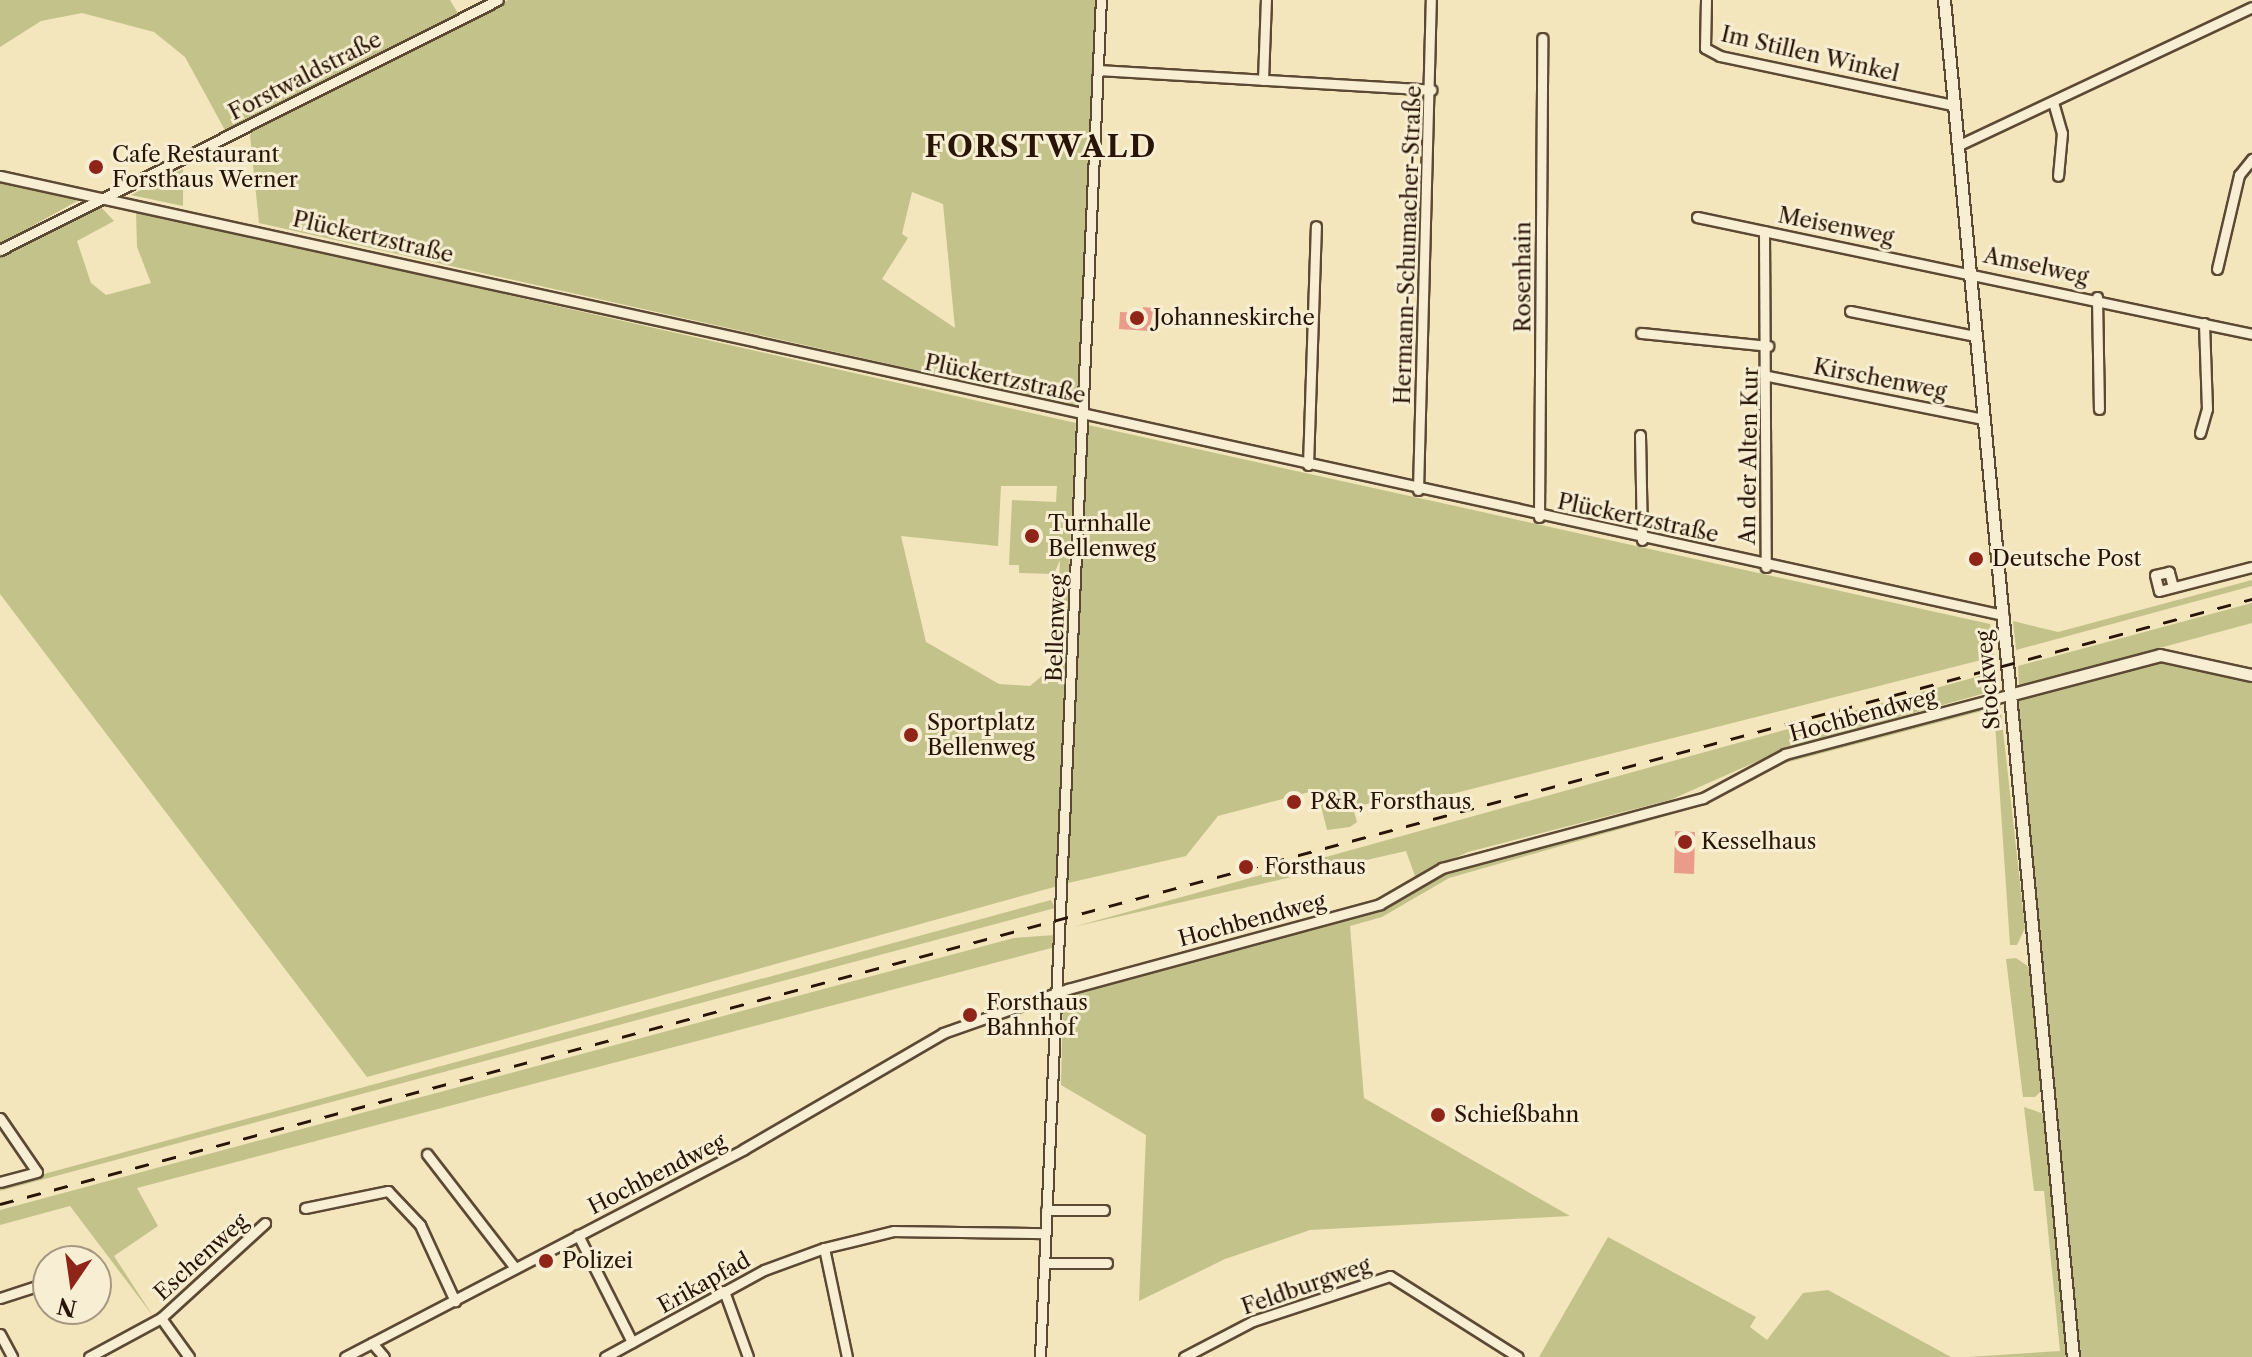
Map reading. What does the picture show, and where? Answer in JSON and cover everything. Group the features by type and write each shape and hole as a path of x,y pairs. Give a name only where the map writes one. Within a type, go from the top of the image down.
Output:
{"street":[{"name":"Forstwaldstraße","path":"0,250 498,0"},
{"name":"Bellenweg","path":"1040,1357 1101,0"},
{"path":"1263,80 1266,0"},
{"name":"Hermann-Schumacher-Straße","path":"1418,490 1431,0"},
{"name":"Im Stillen Winkel","path":"1706,0 1705,48 1720,56 1953,105"},
{"name":"Stockweg","path":"1944,0 2073,1357"},
{"path":"1957,146 2252,7"},
{"name":"Rosenhain","path":"1539,517 1542,38"},
{"path":"1098,70 1431,90"},
{"path":"2053,102 2062,133 2058,176"},
{"path":"2217,269 2239,175 2252,159"},
{"name":"Plückertzstraße","path":"0,176 1642,540 2003,615"},
{"name":"Meisenweg","path":"1697,217 1968,270"},
{"path":"1308,465 1316,226"},
{"name":"An der Alten Kur","path":"1764,231 1768,346 1766,567"},
{"name":"Amselweg","path":"1968,270 2252,334"},
{"name":"Amselweg","path":"2097,297 2099,409"},
{"path":"1850,311 1975,336"},
{"path":"2200,433 2207,409 2204,323"},
{"name":"An der Alten Kur","path":"1641,333 1768,346"},
{"name":"Kirschenweg","path":"1768,376 1984,419"},
{"path":"1640,435 1642,540"},
{"path":"2173,587 2252,567"},
{"path":"2009,695 2160,655 2252,675"},
{"name":"Hochbendweg","path":"345,1357 744,1149 896,1055 1057,992 1380,904 1442,868 1703,798 1785,754 2009,695"},
{"path":"0,1118 37,1172 0,1182"},
{"path":"427,1154 515,1268"},
{"path":"305,1208 388,1191 420,1225 455,1301"},
{"path":"1046,1210 1104,1210"},
{"name":"Eschenweg","path":"89,1357 161,1318 265,1223"},
{"name":"Erikapfad","path":"605,1357 724,1291 824,1248 894,1231 1045,1233"},
{"name":"Hochbendweg","path":"578,1235 632,1342"},
{"path":"824,1248 847,1357"},
{"path":"1044,1263 1107,1263"},
{"name":"Feldburgweg","path":"1184,1357 1253,1321 1390,1276 1518,1357"},
{"path":"0,1298 32,1288"},
{"path":"724,1291 748,1357"},
{"name":"Eschenweg","path":"161,1318 189,1357"},
{"path":"0,1334 12,1357"},
{"path":"372,1343 384,1357"}],"shaded area":[{"path":"0,0 450,0 459,15 226,132 185,57 154,32 82,13 41,21 0,47"},
{"path":"508,0 1096,0 1077,406 259,223 250,135 258,126","holes":["912,192 943,204 955,328 882,279 908,238 902,234"]},
{"path":"183,169 183,206 131,195"},
{"path":"0,180 74,196 79,200 0,244"},
{"path":"100,206 114,221 77,241 91,283 106,295 151,283 137,247 136,211 1076,423 1069,575 1059,578 1060,560 1054,574 1019,573 1019,565 1009,565 1012,500 1056,502 1057,486 1001,486 998,546 901,536 926,642 999,684 1030,686 1056,664 1059,585 1069,590 1058,886 367,1077 0,594 0,255"},
{"path":"1088,425 1990,624 1995,648 1993,657 1404,806 1370,803 1353,808 1357,822 1350,827 1327,830 1317,790 1218,816 1186,856 1068,883"},
{"path":"2252,580 2252,586 2016,650 2013,621 2058,632"},
{"path":"2252,603 2252,623 2019,686 2018,666"},
{"path":"2155,661 2252,683 2252,1357 2081,1357 2015,708 2020,697"},
{"path":"1994,672 1996,690 1785,749 1670,800 1468,852 1415,876 1406,851 1073,927"},
{"path":"2000,703 2025,928 2017,945 2010,945 1994,708 1785,763 1705,805 1449,878 1382,917 1350,926 1364,1098 1570,1216 1310,1230 1225,1259 1139,1301 1146,1135 1061,1085 1063,996 1379,911 1447,872 1705,802 1784,760"},
{"path":"1051,900 1055,908 0,1191 0,1186"},
{"path":"1055,935 1055,947 137,1188 158,1226 114,1256 153,1316 112,1262 112,1245 99,1245 70,1206 0,1225 0,1210 1014,938"},
{"path":"2016,958 2029,967 2042,1090 2035,1097 2023,1097 2006,959"},
{"path":"2024,1107 2044,1114 2066,1357 1968,1357 2060,1351 2044,1191 2034,1191"},
{"path":"1608,1237 1756,1317 1750,1327 1767,1340 1803,1293 1828,1290 1951,1357 1539,1357"}],"building":[{"name":"Johanneskirche","path":"1143,307 1154,308 1149,331 1119,329 1120,312 1143,313"},
{"name":"Kesselhaus","path":"1675,831 1695,832 1694,874 1674,873"}],"railway":[{"path":"0,1204 2252,599"}],"place":[{"name":"Cafe Restaurant Forsthaus Werner","path":"96,167"},
{"name":"Johanneskirche","path":"1137,318"},
{"name":"Turnhalle Bellenweg","path":"1032,536"},
{"name":"Deutsche Post","path":"1976,559"},
{"name":"Sportplatz Bellenweg","path":"911,735"},
{"name":"P&R, Forsthaus","path":"1294,802"},
{"name":"Kesselhaus","path":"1685,842"},
{"name":"Forsthaus","path":"1246,867"},
{"name":"Forsthaus Bahnhof","path":"970,1015"},
{"name":"Schießbahn","path":"1438,1115"},
{"name":"Polizei","path":"546,1261"}],"district":[{"name":"FORSTWALD","path":"1041,147"}]}
